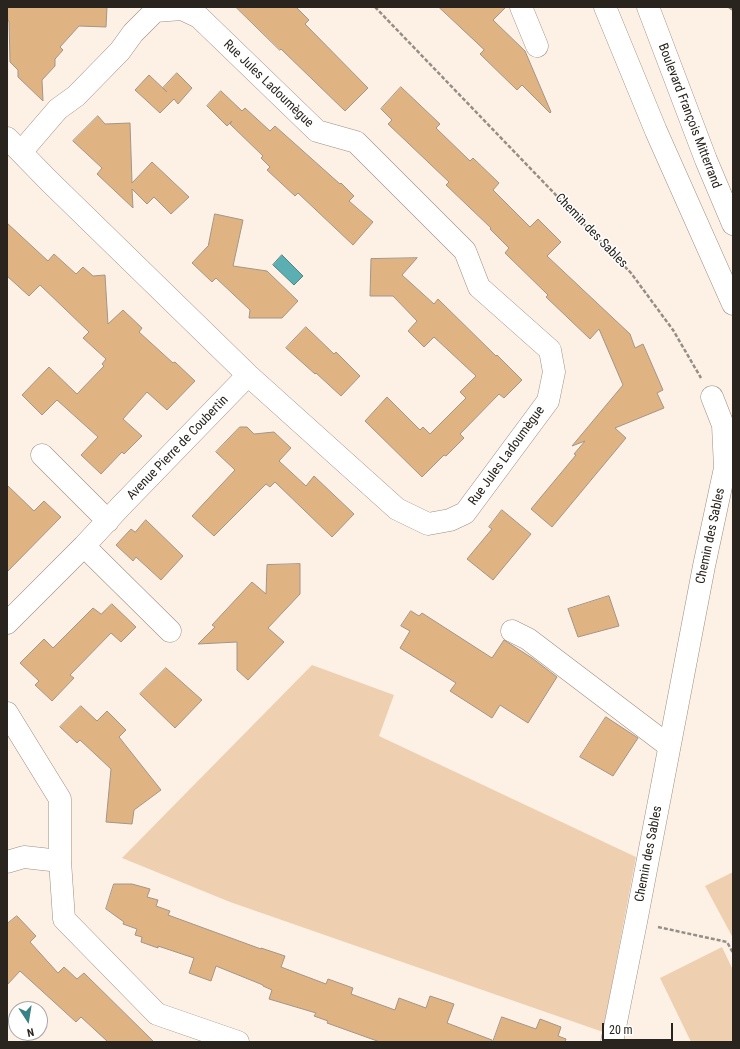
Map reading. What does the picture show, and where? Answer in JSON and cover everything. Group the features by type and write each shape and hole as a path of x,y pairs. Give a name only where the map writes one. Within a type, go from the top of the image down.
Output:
{"street":[{"path":"521,7 537,46"},
{"path":"605,7 656,131 733,304"},
{"path":"644,7 668,63"},
{"name":"Boulevard François Mitterrand","path":"648,7 668,63 733,224"},
{"name":"Rue Jules Ladoumègue","path":"182,9 199,17 317,131 356,142 465,251 479,287 550,350 554,372 548,401 465,513 450,520 428,524 397,509 248,375 14,145 76,96 120,52 133,33 155,11 182,9"},
{"name":"Avenue Pierre de Coubertin","path":"7,623 84,546 248,375"},
{"name":"Chemin des Sables","path":"612,1042 704,566 725,468 723,425 712,397"},
{"path":"42,455 108,520"},
{"path":"84,546 170,631"},
{"path":"512,631 528,639 669,746"},
{"path":"7,713 60,799 60,861 64,919 157,1014 231,1041"},
{"path":"7,862 24,857 60,861"}],"path":[{"name":"Chemin des Sables","path":"375,7 631,273 673,330 712,397"},
{"path":"729,7 733,10"},
{"path":"636,922 727,942 733,953"}],"shaded area":[{"path":"312,665 394,695 379,736 636,857 603,1032 230,902 122,858"},
{"path":"733,872 733,938 705,886"},
{"path":"722,947 733,970 733,1042 691,1042 660,978"}],"water":[{"path":"282,255 303,276 294,285 273,265"}],"building":[{"path":"7,7 107,7 106,27 79,26 60,47 63,50 55,59 55,66 42,80 43,101 18,77 18,70 10,62 9,21 7,20"},
{"path":"236,7 296,7 309,20 305,24 368,88 345,111"},
{"path":"439,7 506,7 493,20 525,51 551,112 550,113 522,85 517,90 480,54 484,50"},
{"path":"177,73 192,88 178,104 174,99 160,113 135,90 149,75 167,92 163,88"},
{"path":"401,87 440,124 436,128 470,161 473,158 499,183 493,190 530,227 538,219 561,242 547,256 630,334 635,348 643,344 663,390 657,393 664,408 615,428 626,438 552,527 531,509 576,455 574,454 585,441 572,446 623,385 599,329 590,339 546,297 548,295 505,253 509,248 490,229 491,228 446,185 449,182 388,124 392,120 381,109"},
{"path":"221,91 242,111 245,108 270,131 275,126 354,196 349,201 373,222 353,245 298,193 295,196 267,170 270,167 261,158 263,156 230,124 232,121 227,126 207,106"},
{"path":"98,116 105,124 130,123 132,183 152,162 189,197 171,214 154,197 147,204 132,189 133,208 97,174 102,168 73,141"},
{"path":"215,214 243,220 233,266 267,271 298,301 282,318 249,318 250,310 216,278 212,282 192,263 208,246"},
{"path":"7,223 48,261 54,254 76,274 83,267 93,276 105,275 108,324 123,310 142,328 139,332 195,381 167,410 147,392 123,419 142,436 124,454 122,452 101,474 81,455 98,437 57,400 42,415 22,395 49,367 77,394 104,366 102,364 106,359 83,338 89,332 40,285 29,296 7,276"},
{"path":"417,258 402,275 434,304 438,299 522,380 504,398 499,394 460,434 464,438 422,477 365,421 387,397 420,430 423,427 430,434 466,398 460,392 476,376 434,337 424,347 408,331 417,321 393,296 370,296 371,259"},
{"path":"306,327 334,354 336,352 360,376 341,396 286,348"},
{"path":"240,427 247,427 254,434 274,432 291,448 279,461 306,486 314,476 354,514 332,537 275,482 270,487 266,484 214,536 192,516 235,470 216,452"},
{"path":"7,485 34,511 44,501 61,517 7,572"},
{"path":"502,510 531,534 493,580 467,559 492,529 489,527"},
{"path":"146,520 183,556 161,580 136,557 133,561 116,545 131,529 135,532"},
{"path":"300,564 300,594 268,628 284,642 248,680 237,670 237,642 198,644 215,627 212,625 252,582 266,594 267,565"},
{"path":"609,596 619,626 578,637 568,609"},
{"path":"112,604 136,627 121,642 111,633 70,675 74,678 52,701 35,685 39,681 20,663 44,639 53,648 93,608 101,614"},
{"path":"411,611 419,616 422,613 492,658 504,640 532,658 557,677 528,723 500,705 492,718 450,691 456,683 400,648 410,631 401,626"},
{"path":"166,668 202,700 175,728 140,694"},
{"path":"81,706 97,721 107,711 126,730 119,737 161,790 134,810 132,824 106,822 111,769 80,740 77,743 60,727"},
{"path":"606,717 638,738 613,776 580,757"},
{"path":"114,884 132,884 150,889 147,897 158,900 156,906 170,911 168,915 261,949 285,956 281,967 326,984 328,979 353,988 351,994 395,1010 399,998 426,1008 430,996 454,1004 447,1023 492,1040 492,1042 380,1042 327,1023 328,1021 314,1016 316,1013 269,999 272,990 216,966 211,981 189,973 194,958 141,942 142,937 135,935 137,929 123,924 124,922 106,909"},
{"path":"17,916 36,936 30,942 58,973 64,967 77,979 84,973 154,1042 108,1042 81,1017 76,1022 20,971 7,985 7,924"},
{"path":"502,1017 536,1029 540,1019 561,1027 558,1036 566,1039 565,1042 493,1042"}]}
